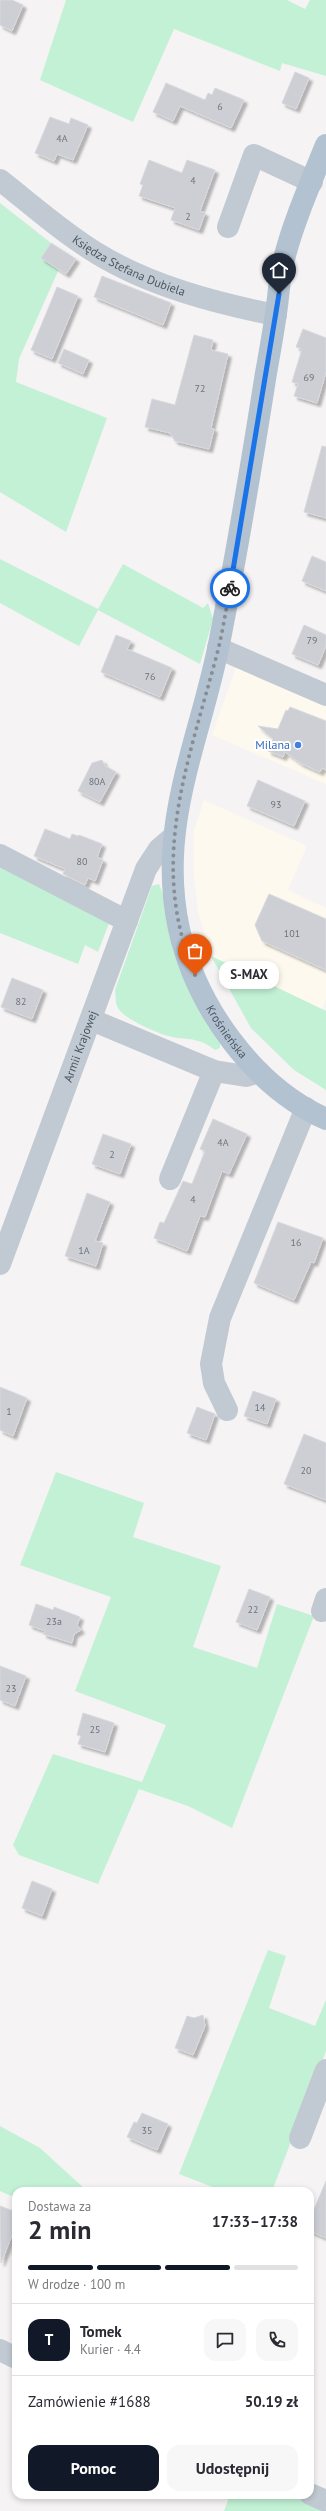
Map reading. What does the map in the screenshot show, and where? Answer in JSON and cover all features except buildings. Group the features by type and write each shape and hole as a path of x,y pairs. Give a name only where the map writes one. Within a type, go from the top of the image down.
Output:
{"main road":[{"name":"Krośnieńska","path":"326,144 283,260 276,315 243,517 218,648 179,798 173,837 175,903 186,953 207,1001 222,1025 259,1072 289,1098 326,1119"}],"street":[{"path":"228,228 254,155 312,182"},
{"name":"Księdza Stefana Dubiela","path":"0,180 97,253 128,270 212,301 276,315"},
{"path":"218,648 326,695"},
{"name":"Armii Krajowej","path":"0,1264 92,1020 146,869 159,850 173,837"},
{"path":"0,856 127,921"},
{"path":"92,1020 214,1071 246,1076 259,1072"},
{"path":"170,1179 214,1071"},
{"path":"227,1410 214,1383 211,1364 220,1318 306,1108"},
{"path":"300,2138 326,2070"},
{"path":"0,2350 12,2356"},
{"path":"314,2496 326,2501"}],"shaded area":[{"path":"236,667 326,704 326,784 212,735"},
{"path":"204,800 307,846 288,890 326,908 326,999 322,1009 211,956 198,912 194,876 194,830"}],"green space":[{"path":"66,0 287,0 305,9 310,0 326,0 326,76 282,63 280,71 174,29 133,122 40,80"},
{"path":"0,203 51,243 41,258 59,269 19,359 16,382 107,418 66,532 0,492"},
{"path":"0,559 98,609 123,564 203,608 208,603 213,619 200,664 98,610 79,646 71,642 0,603"},
{"path":"0,862 111,918 98,952 85,945 78,964 0,933"},
{"path":"159,884 220,1042 220,1048 215,1050 202,1042 164,1035 136,1023 122,1013 117,1006 115,990 152,886"},
{"path":"211,956 326,1011 326,1090 294,1070 251,1028"},
{"path":"56,1472 144,1503 133,1537 221,1566 193,1647 257,1668 277,1604 314,1616 232,1828 188,1806 139,1789 98,1884 19,1855 13,1845 53,1754 142,1782 166,1725 75,1691 111,1597 20,1565"},
{"path":"268,1950 286,1956 269,2008 315,2026 326,2000 326,2051 274,2187 213,2187 179,2174"},
{"path":"0,2126 40,2148 83,2187 12,2187 12,2196 0,2191"},
{"path":"228,2499 300,2499 326,2511 224,2511"}],"way so far":[{"path":"195,975 186,953 179,928 175,903 173,880 173,837 179,798 218,648 230,588"}],"place":[{"name":"Milana","path":"298,745"},
{"name":"S-MAX","path":"195,975"}],"route":[{"path":"230,588 279,294"}]}
